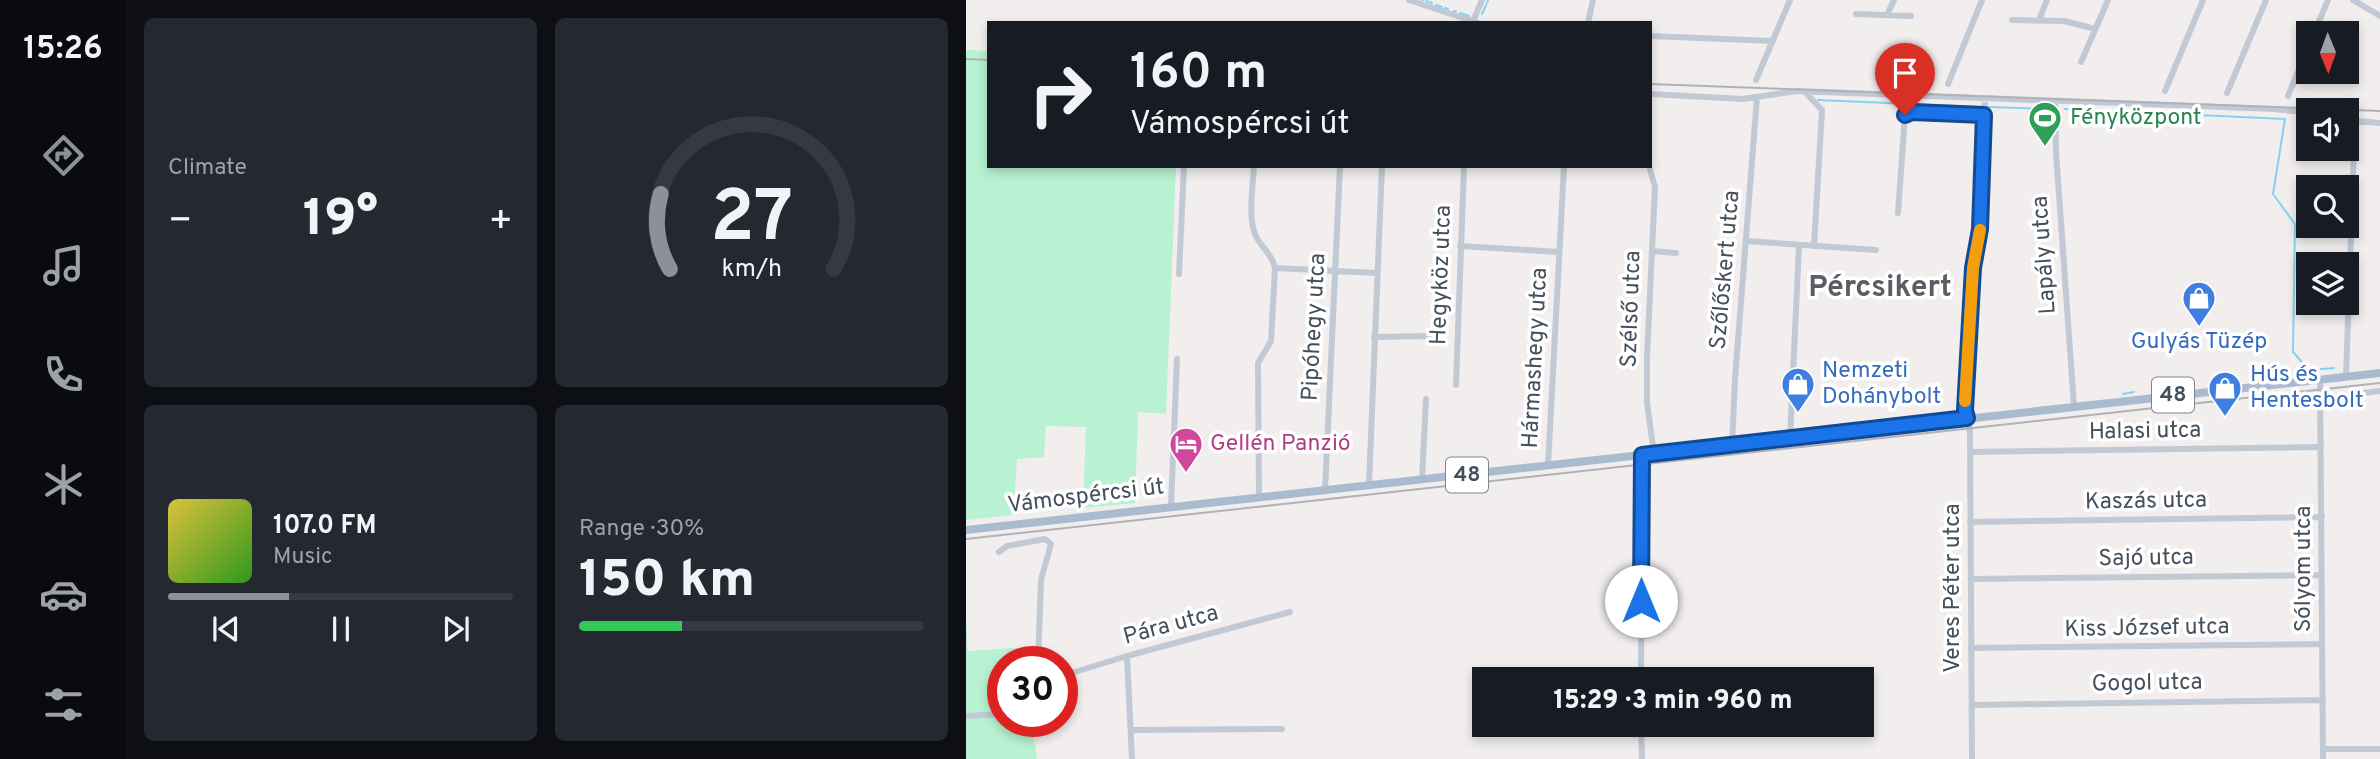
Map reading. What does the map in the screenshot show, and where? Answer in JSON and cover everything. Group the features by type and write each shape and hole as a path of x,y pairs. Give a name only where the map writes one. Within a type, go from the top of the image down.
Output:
{"main road":[{"name":"Vámospércsi út","path":"966,530 2380,373"}],"street":[{"path":"1409,0 1473,21"},
{"path":"1476,21 1482,0"},
{"path":"1588,21 1593,0"},
{"path":"1756,80 1790,0"},
{"path":"1887,15 1894,0"},
{"path":"1948,84 1982,0"},
{"path":"2039,20 2047,0"},
{"path":"2081,62 2108,0"},
{"path":"2165,91 2203,0"},
{"path":"2227,93 2266,0"},
{"path":"2319,21 2328,0"},
{"path":"2353,0 2380,16"},
{"path":"1856,14 1911,16"},
{"path":"2012,20 2074,23 2095,29"},
{"path":"1652,36 1773,41"},
{"path":"2288,96 2296,76"},
{"path":"1805,92 1822,110 1814,246"},
{"path":"1652,94 1736,99 1805,92 2296,112"},
{"name":"Szőlőskert utca","path":"1732,445 1757,97"},
{"name":"Veres Péter utca","path":"1972,759 1970,430 1965,410 1973,268 1980,234 1985,99"},
{"name":"Lapály utca","path":"2055,102 2056,152 2074,406"},
{"path":"1898,213 1905,115 1912,112 1984,115"},
{"path":"2359,121 2380,123"},
{"path":"2346,376 2354,161"},
{"path":"1179,274 1184,168"},
{"path":"1254,168 1252,228 1275,268 1270,341 1259,359 1258,366 1259,497"},
{"name":"Pipóhegy utca","path":"1325,490 1340,168"},
{"path":"1369,485 1382,168"},
{"name":"Hegyköz utca","path":"1456,385 1464,168"},
{"name":"Hármashegy utca","path":"1548,466 1564,168"},
{"name":"Szélső utca","path":"1650,168 1656,187 1647,327 1647,402 1654,454"},
{"path":"1746,241 1876,250"},
{"path":"1790,439 1799,245"},
{"name":"Hármashegy utca","path":"1460,246 1559,252"},
{"path":"1652,251 1676,253"},
{"path":"1275,268 1377,273"},
{"path":"1374,337 1429,336"},
{"path":"1171,506 1177,359"},
{"name":"Sólyom utca","path":"2320,379 2323,759"},
{"path":"2322,398 2380,391"},
{"path":"1422,480 1426,399"},
{"name":"Halasi utca","path":"1970,452 2321,447"},
{"path":"1641,667 1642,455"},
{"name":"Kaszás utca","path":"1970,522 2322,517"},
{"path":"999,552 1007,546 1045,539 1051,544 1041,580 1039,646"},
{"name":"Sajó utca","path":"1971,579 2322,575"},
{"name":"Pára utca","path":"1078,671 1290,612"},
{"name":"Kiss József utca","path":"1971,648 2322,644"},
{"path":"1127,656 1132,759"},
{"name":"Gogol utca","path":"1972,705 2323,700"},
{"path":"966,716 987,715"},
{"path":"1132,730 1282,729"},
{"path":"1641,737 1642,759"},
{"path":"2323,749 2380,749"}],"green space":[{"path":"966,50 987,51 987,168 1176,168 1166,414 1138,412 1135,503 1083,508 1086,427 1046,426 1044,457 1017,459 1013,515 966,520"},
{"path":"966,618 968,651 987,650 987,737 1034,737 1037,759 966,759"}],"waterway":[{"path":"1426,1 1432,3"},
{"path":"1436,5 1442,7"},
{"path":"1482,14 1486,5"},
{"path":"1460,13 1469,16"},
{"path":"1818,100 1981,107"},
{"path":"1988,107 2047,109"},
{"path":"2065,109 2285,119 2273,194 2295,224 2293,352 2309,370 2334,368"},
{"path":"2123,394 2134,392"},
{"path":"1820,427 1836,425"}],"railway":[{"path":"966,59 987,60"},
{"path":"1652,84 2380,111"},
{"path":"966,539 2380,383"}],"slow traffic":[{"path":"1965,401 1973,268 1980,230"}],"place":[{"name":"Fényközpont","path":"2045,148"},
{"name":"Gulyás Tüzép","path":"2199,328"},
{"name":"Nemzeti Dohánybolt","path":"1798,414"},
{"name":"Hús és Hentesbolt","path":"2225,418"},
{"name":"Gellén Panzió","path":"1186,474"}],"district":[{"name":"Pércsikert","path":"1880,288"}],"route":[{"path":"1641,601 1642,455 1967,418 1965,410 1969,324 1973,268 1980,234 1984,115 1912,112 1905,115"}]}
